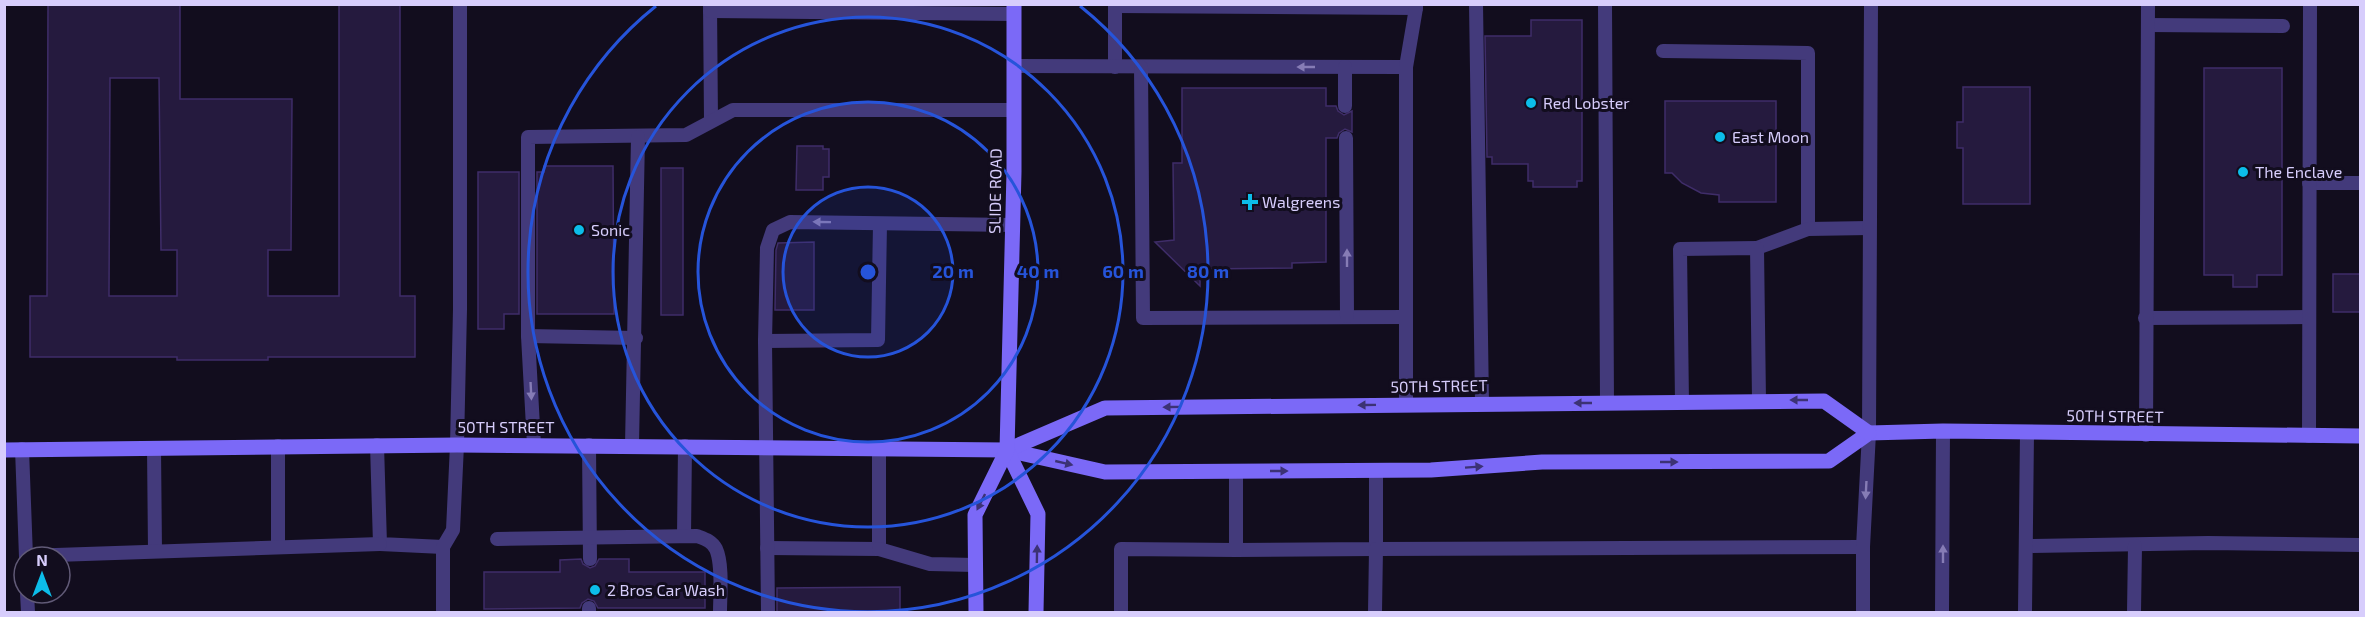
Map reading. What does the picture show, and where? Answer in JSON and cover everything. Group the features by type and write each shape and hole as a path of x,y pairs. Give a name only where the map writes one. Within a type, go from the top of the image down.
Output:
{"main road":[{"name":"SLIDE ROAD","path":"976,612 975,515 1007,450 1014,9"},
{"name":"50TH STREET","path":"1007,450 1105,408 1824,401 1869,433"},
{"name":"50TH STREET","path":"4,450 377,445 632,445 1007,450 1105,472 1431,470 1542,462 1829,461 1869,433 1943,431 2361,436"},
{"name":"SLIDE ROAD","path":"1007,450 1038,514 1036,612"}],"lane":[{"path":"443,612 442,547 453,530 457,445 460,4"},
{"path":"1476,4 1482,404"},
{"path":"1605,4 1606,403"},
{"path":"1863,612 1863,547 1869,433 1871,4"},
{"path":"2146,435 2148,4"},
{"path":"2309,436 2310,4"},
{"path":"1115,67 1115,5 1416,6 1406,67 1406,404"},
{"path":"711,121 710,8 1014,9"},
{"path":"2148,25 2283,26"},
{"path":"1663,51 1808,53 1808,229"},
{"path":"1014,66 1406,67"},
{"path":"1142,67 1143,318 1406,317"},
{"path":"1345,67 1345,105"},
{"path":"534,445 528,336 528,136 686,135 733,110 1014,110"},
{"path":"632,445 636,338 638,136"},
{"path":"1346,138 1347,316"},
{"path":"2309,183 2361,183"},
{"path":"768,612 765,341 767,248 773,230 790,222 1012,225"},
{"path":"765,341 878,340 880,224"},
{"path":"1682,402 1680,249 1757,248 1808,229 1869,228"},
{"path":"1757,248 1759,400"},
{"path":"2145,318 2309,317"},
{"path":"528,336 636,338"},
{"path":"1942,612 1943,431"},
{"path":"2025,612 2027,433"},
{"path":"377,445 380,544"},
{"path":"589,445 590,559"},
{"path":"278,446 278,547"},
{"path":"684,536 685,446"},
{"path":"154,448 155,551"},
{"path":"879,448 879,549"},
{"path":"22,449 26,545"},
{"path":"1375,612 1376,470"},
{"path":"1236,471 1236,550"},
{"path":"497,539 697,536 707,540 716,548 719,559 720,612"},
{"path":"2026,546 2208,543 2361,545"},
{"path":"72,554 380,544 442,547"},
{"path":"2134,612 2135,546"},
{"path":"1121,612 1121,549 1863,547"},
{"path":"767,548 879,549 930,564 975,566"}],"building":[{"path":"48,4 180,4 180,99 292,99 291,250 268,250 268,296 339,296 339,4 400,4 400,296 415,296 415,357 268,357 268,360 177,360 177,357 30,357 30,296 47,296","holes":["110,78 159,78 161,250 177,250 177,296 109,296"]},
{"name":"Red Lobster","path":"1531,20 1582,20 1582,181 1577,181 1577,187 1533,187 1533,181 1528,181 1528,164 1492,164 1492,157 1487,157 1485,36 1531,36"},
{"name":"The Enclave","path":"2204,68 2282,68 2282,275 2257,275 2257,287 2233,287 2233,275 2204,275"},
{"path":"1963,87 2030,87 2030,204 1963,204 1963,148 1957,148 1957,122 1963,122"},
{"name":"Walgreens","path":"1182,88 1326,88 1326,106 1336,106 1338,111 1344,115 1352,111 1352,132 1345,129 1339,133 1337,138 1326,138 1326,262 1292,263 1292,268 1200,269 1200,286 1155,242 1174,240 1173,163 1182,163"},
{"name":"East Moon","path":"1665,101 1776,101 1776,202 1719,202 1719,195 1701,193 1682,183 1672,173 1665,173"},
{"path":"797,146 823,146 823,149 829,149 829,177 823,177 823,190 796,190"},
{"name":"Sonic","path":"544,166 613,166 614,314 537,314 537,172 544,172"},
{"path":"661,168 683,168 683,315 661,315"},
{"path":"478,172 519,172 519,314 504,314 504,329 478,329"},
{"path":"814,242 814,310 775,310 778,243"},
{"path":"2333,274 2361,274 2361,312 2333,312"},
{"name":"2 Bros Car Wash","path":"581,559 583,564 590,568 595,566 599,559 629,559 629,572 705,572 705,608 598,608 594,601 588,599 582,603 580,608 484,609 484,572 560,572 560,560"},
{"path":"900,587 900,612 777,612 777,588"}],"place":[{"name":"Red Lobster","path":"1531,103"},
{"name":"East Moon","path":"1720,137"},
{"name":"The Enclave","path":"2243,172"},
{"name":"Walgreens","path":"1250,202"},
{"name":"Sonic","path":"579,230"},
{"name":"2 Bros Car Wash","path":"595,590"}]}
